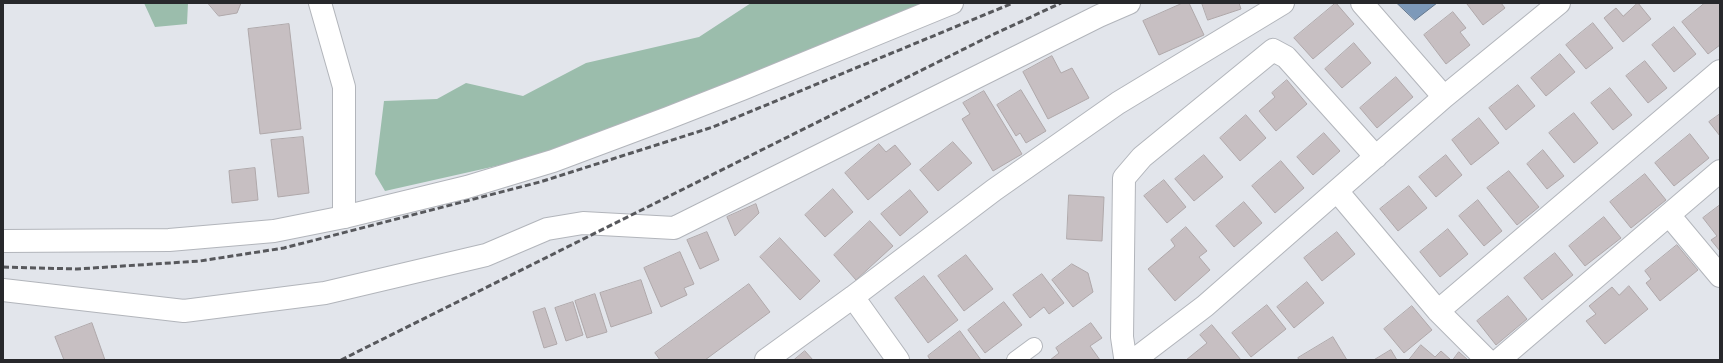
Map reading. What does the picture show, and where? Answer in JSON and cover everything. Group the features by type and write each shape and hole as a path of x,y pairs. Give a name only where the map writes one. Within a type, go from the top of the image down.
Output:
{"street":[{"path":"320,3 344,87 344,217"},
{"path":"3,241 169,240 274,231 344,217 467,187 553,161 742,89 952,3"},
{"path":"3,290 184,311 325,293 486,255 547,229 582,223 674,228 1092,19 1129,3"},
{"path":"766,360 853,297 994,190 1118,103 1283,3"},
{"path":"1362,3 1444,97"},
{"path":"1376,157 1286,57 1274,50 1142,157 1124,178 1122,337 1125,357 1133,360 1205,306 1376,157 1444,97 1559,3"},
{"path":"1438,311 1720,71"},
{"path":"1499,360 1720,171"},
{"path":"1337,191 1438,311 1487,360"},
{"path":"1669,215 1720,276"},
{"path":"853,297 898,360"}],"lane":[{"path":"1015,360 1034,346"}],"green space":[{"path":"144,3 188,3 187,24 155,27"},
{"path":"751,3 926,3 743,79 545,155 385,191 375,174 384,101 437,99 466,83 523,96 586,63 699,37"}],"water":[{"path":"1397,3 1437,3 1415,20"}],"building":[{"path":"208,3 241,3 237,13 219,16"},
{"path":"1183,3 1189,3 1204,35 1159,55 1143,21"},
{"path":"1202,3 1239,3 1241,9 1208,20"},
{"path":"1336,3 1354,24 1313,59 1294,38"},
{"path":"1501,3 1505,8 1483,25 1467,4"},
{"path":"1638,3 1651,19 1623,42 1604,18 1616,8 1623,16"},
{"path":"1705,3 1720,3 1720,45 1708,54 1682,22"},
{"path":"1453,12 1466,28 1460,32 1470,45 1446,64 1424,35"},
{"path":"1593,23 1613,48 1586,69 1566,45"},
{"path":"289,24 301,129 260,134 248,29"},
{"path":"1674,27 1696,54 1674,72 1652,45"},
{"path":"1354,43 1371,63 1342,88 1325,69"},
{"path":"1560,54 1575,72 1546,96 1531,78"},
{"path":"1052,56 1061,73 1072,68 1089,98 1048,119 1023,72"},
{"path":"1645,61 1667,88 1648,103 1626,76"},
{"path":"1396,77 1413,97 1377,128 1360,108"},
{"path":"1287,80 1307,104 1276,131 1259,111 1275,97 1272,93"},
{"path":"1518,85 1535,106 1506,130 1489,108"},
{"path":"1610,88 1632,115 1613,130 1591,103"},
{"path":"1021,90 1046,131 1026,143 1020,133 1016,136 997,105"},
{"path":"984,91 1022,154 993,171 962,119 970,114 963,103"},
{"path":"1574,113 1598,143 1574,163 1549,133"},
{"path":"1720,114 1720,136 1709,122"},
{"path":"1246,115 1266,138 1240,161 1220,138"},
{"path":"1479,118 1499,143 1471,165 1452,140"},
{"path":"1324,133 1340,151 1313,175 1297,157"},
{"path":"1690,134 1709,158 1674,186 1655,163"},
{"path":"303,137 309,193 278,197 271,140"},
{"path":"953,142 972,163 938,191 920,170"},
{"path":"879,144 886,152 895,145 911,164 868,200 845,173"},
{"path":"1543,150 1564,176 1547,189 1527,164"},
{"path":"1204,155 1223,177 1194,201 1175,179"},
{"path":"1446,155 1462,175 1436,197 1419,177"},
{"path":"1281,161 1304,188 1275,213 1252,186"},
{"path":"255,168 258,200 232,203 229,171"},
{"path":"1509,171 1539,207 1517,225 1487,188"},
{"path":"1645,174 1666,200 1631,228 1610,202"},
{"path":"1164,180 1186,207 1167,223 1144,196"},
{"path":"1409,186 1427,208 1398,231 1380,209"},
{"path":"833,189 853,212 825,237 805,215"},
{"path":"910,190 928,212 900,236 881,214"},
{"path":"1069,195 1104,197 1102,241 1067,239"},
{"path":"1478,200 1502,231 1484,246 1459,216"},
{"path":"1244,202 1262,223 1234,247 1216,226"},
{"path":"756,204 759,213 735,236 727,217"},
{"path":"1720,205 1720,251 1711,240 1717,236 1703,218"},
{"path":"1604,217 1621,238 1585,266 1569,246"},
{"path":"870,221 893,246 856,280 834,255"},
{"path":"1186,227 1207,251 1199,257 1210,270 1175,301 1148,269 1175,246 1171,240"},
{"path":"1448,229 1468,254 1440,277 1420,252"},
{"path":"707,232 719,260 700,269 687,240"},
{"path":"1337,232 1355,254 1322,281 1304,258"},
{"path":"780,238 820,281 800,300 760,257"},
{"path":"1677,245 1698,270 1660,301 1646,283 1651,279 1645,271"},
{"path":"680,252 694,284 684,288 687,295 661,307 644,268"},
{"path":"1555,253 1573,275 1542,300 1524,278"},
{"path":"966,255 993,289 964,311 938,276"},
{"path":"1072,264 1088,273 1093,292 1073,307 1052,280"},
{"path":"1042,274 1064,303 1049,314 1044,307 1030,318 1013,295"},
{"path":"924,276 958,320 928,343 895,298"},
{"path":"641,280 652,313 611,327 600,293"},
{"path":"1307,282 1324,303 1294,328 1277,307"},
{"path":"749,284 770,312 705,360 660,360 655,353"},
{"path":"1629,286 1648,309 1605,344 1586,321 1596,314 1589,306 1612,287 1619,295"},
{"path":"595,294 607,332 587,338 575,301"},
{"path":"1508,296 1527,319 1496,345 1477,321"},
{"path":"573,302 583,335 566,341 555,308"},
{"path":"1004,302 1022,325 985,353 968,330"},
{"path":"1267,305 1286,329 1251,357 1232,333"},
{"path":"1412,306 1432,330 1404,353 1384,329"},
{"path":"545,308 557,344 544,348 533,312"},
{"path":"92,323 105,360 64,360 55,337"},
{"path":"1091,323 1102,338 1090,346 1100,360 1050,360 1059,353 1056,348"},
{"path":"1212,325 1241,360 1186,360 1207,343 1200,335"},
{"path":"960,331 981,360 930,360 928,356"},
{"path":"1333,337 1347,360 1299,360 1298,358"},
{"path":"1421,345 1435,357 1441,351 1451,360 1409,360"},
{"path":"1391,350 1397,360 1374,360"},
{"path":"805,351 813,360 794,360"},
{"path":"1459,352 1468,360 1453,360"}],"railway":[{"path":"3,267 77,269 200,261 284,248 540,182 713,127 1013,3"},
{"path":"341,360 990,36 1061,3"}]}
